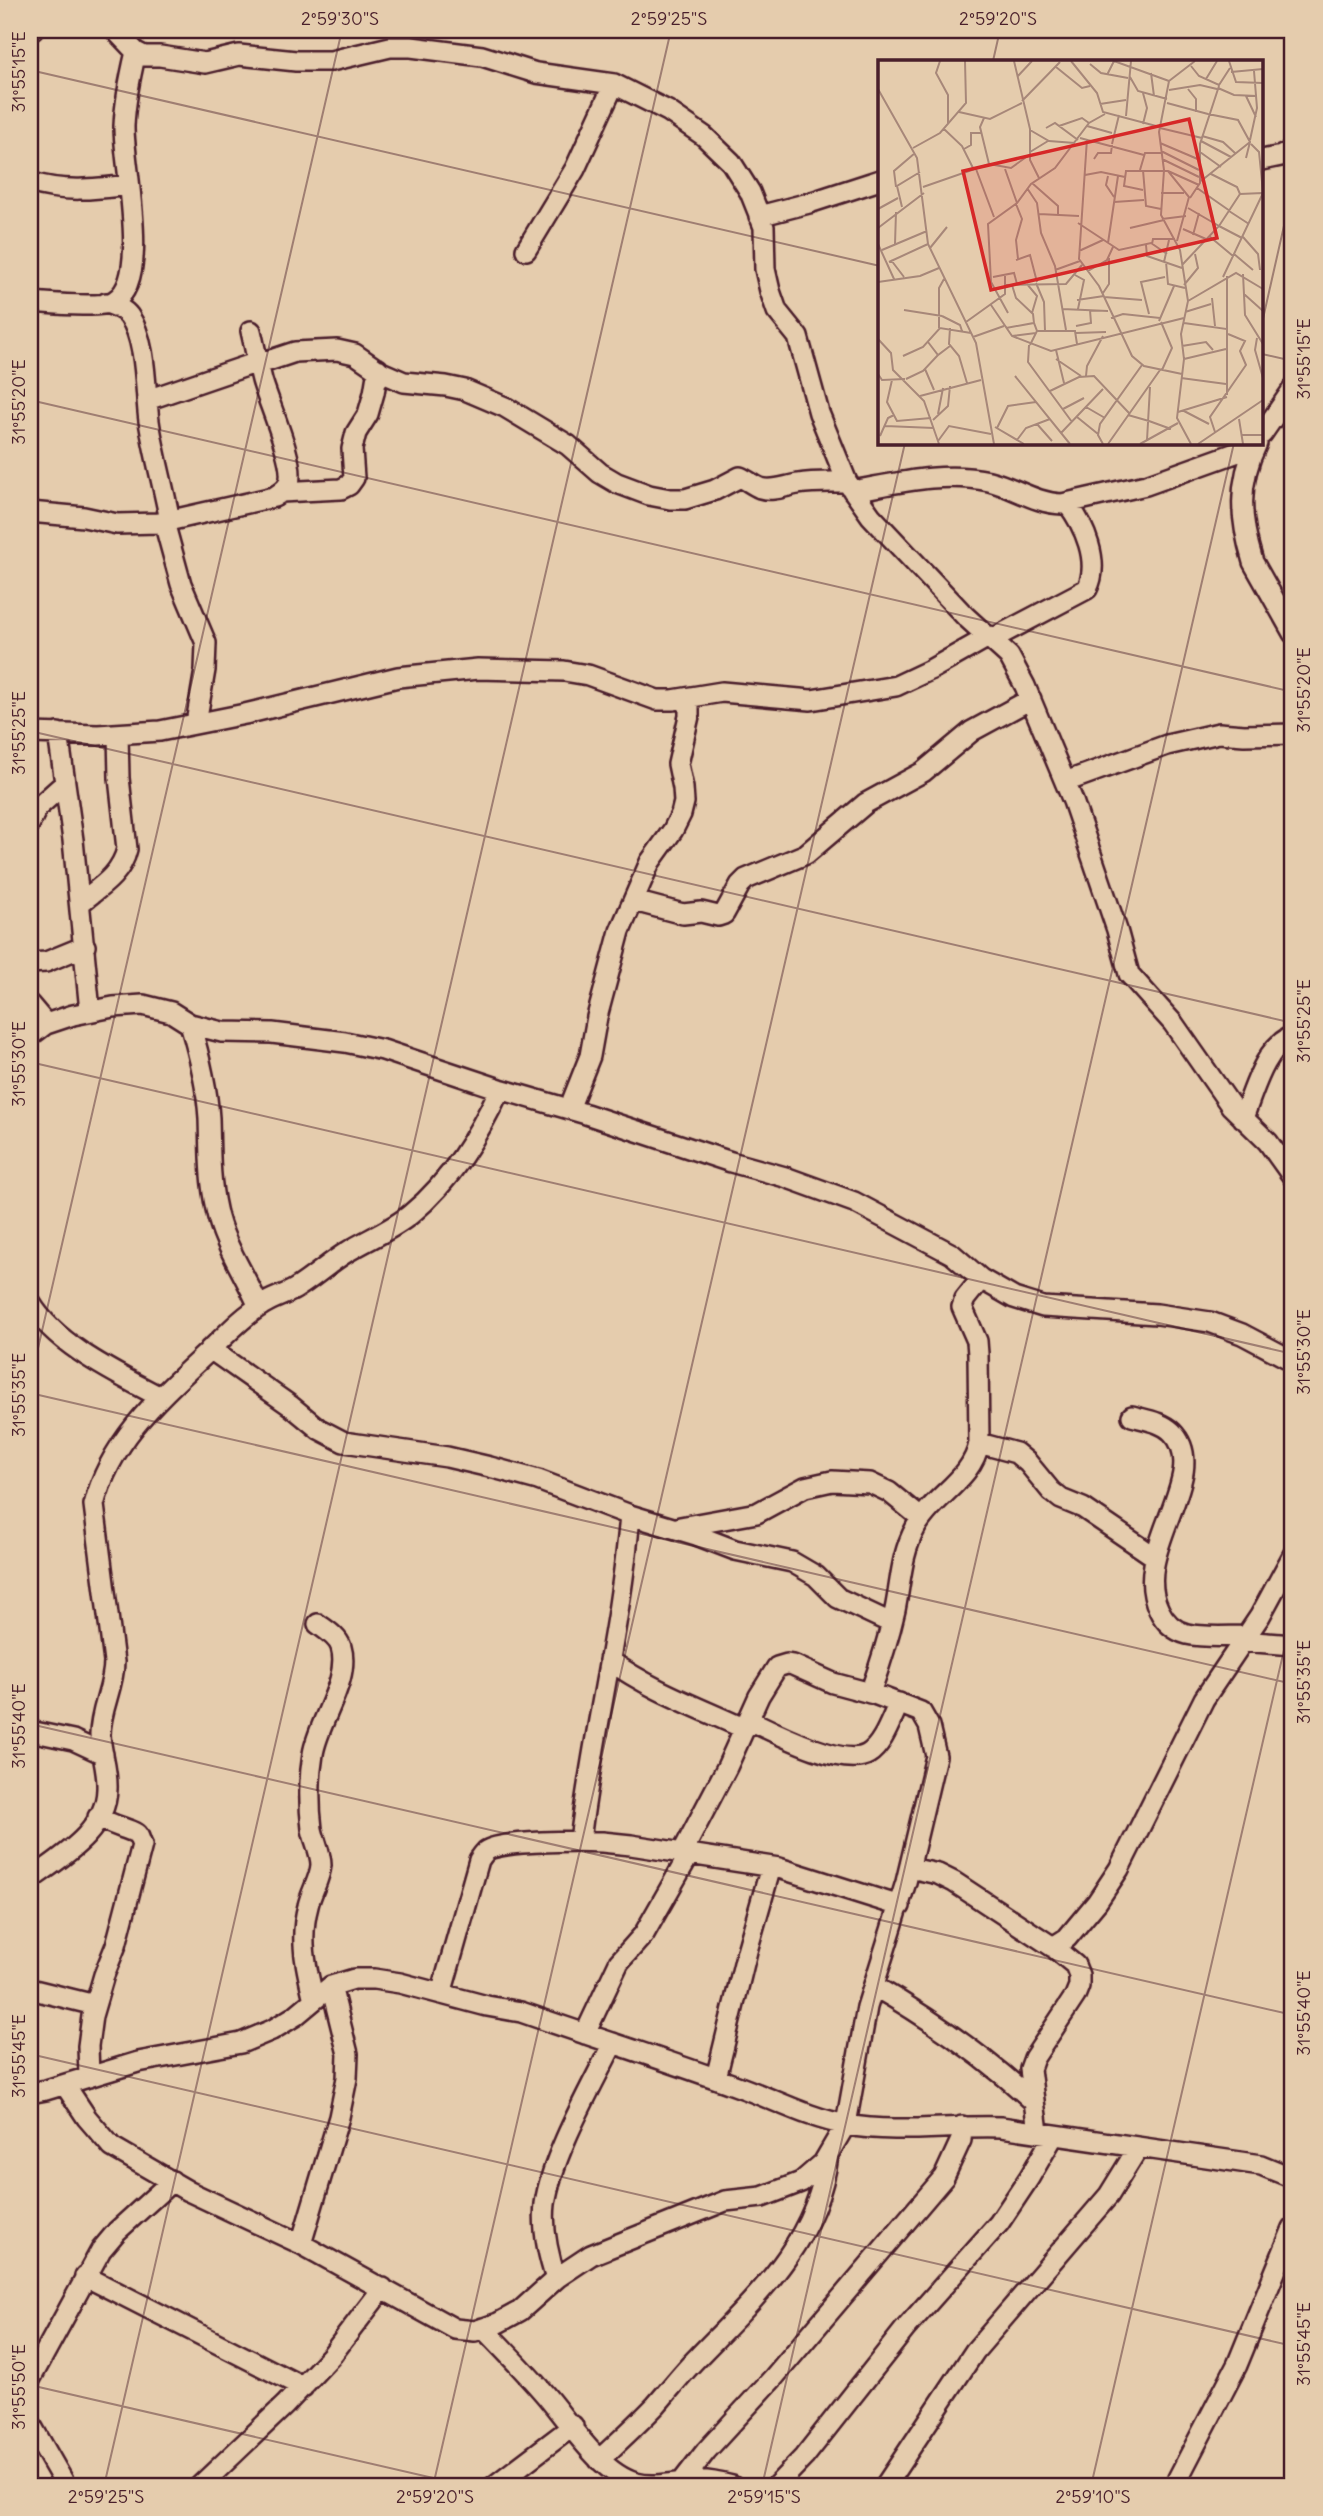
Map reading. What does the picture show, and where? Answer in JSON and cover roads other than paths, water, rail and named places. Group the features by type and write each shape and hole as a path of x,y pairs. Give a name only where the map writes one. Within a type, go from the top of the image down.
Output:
{"street":[{"path":"115,30 136,52 144,56 205,63 239,55 296,61 331,61 390,47 411,47 482,56 536,74 614,84 668,111 704,136 731,162 751,192 764,227 765,269 777,311 798,337 818,413 850,486 870,516 965,616 1009,656 1031,699 1065,782 1129,974 1173,1023 1215,1085 1268,1142 1293,1177"},
{"path":"30,302 114,302 124,293 129,282 135,241 124,127 127,93 136,52"},
{"path":"526,250 575,169 614,84"},
{"path":"1264,160 1293,150"},
{"path":"759,216 878,181"},
{"path":"30,182 61,189 129,185"},
{"path":"106,303 121,309 129,316 136,331 167,522 181,584 206,643 205,670 196,723"},
{"path":"30,512 84,517 117,524 167,522 274,497 281,492 289,484 290,472 251,331"},
{"path":"147,400 295,352 337,350 355,354 404,382 446,386 485,397 568,444 600,473 617,483 649,495 670,499 685,499 715,490 740,477 760,488 781,489 820,482 850,486 967,477 1008,486 1048,503 1067,503 1146,485 1250,444"},
{"path":"281,492 341,489 349,485 354,478 352,449 374,393 378,369"},
{"path":"1264,432 1293,389"},
{"path":"1257,444 1243,480 1242,496 1249,549 1253,562 1293,633"},
{"path":"30,733 118,734 160,731 256,712 398,677 478,669 564,671 588,676 657,700 722,692 811,700 896,687 1087,589 1092,574 1091,556 1078,518 1067,503"},
{"path":"569,1110 590,1055 597,1017 620,931 650,862 681,814 684,802 678,764 679,750 689,716 689,698"},
{"path":"634,901 683,914 701,912 724,915 746,879 806,854 866,803 923,772 972,731 1031,699"},
{"path":"58,733 85,946 90,1011"},
{"path":"1065,782 1167,745 1219,733 1293,734"},
{"path":"80,903 117,873 125,861 127,849 119,778 118,734"},
{"path":"30,823 37,808 65,783"},
{"path":"30,963 46,962 85,946"},
{"path":"30,1005 46,1024"},
{"path":"30,1037 46,1024 90,1011 143,1005 171,1012 190,1024 222,1032 272,1033 345,1042 383,1050 785,1177 854,1202 951,1254 981,1279 1014,1298 1043,1307 1157,1314 1210,1322 1242,1334 1293,1361"},
{"path":"190,1024 200,1057 207,1099 208,1154 216,1211 226,1244 259,1307"},
{"path":"1243,1118 1273,1051 1286,1038 1293,1036"},
{"path":"30,1880 71,1851 88,1834 104,1807 107,1792 100,1736 104,1704 113,1679 114,1662 94,1505 98,1488 115,1452 146,1411 245,1316 293,1290 349,1251 412,1213 461,1161 485,1122 500,1089"},
{"path":"870,1693 891,1623 904,1553 928,1509 968,1469 977,1456 980,1367 977,1341 962,1307 981,1279"},
{"path":"30,1302 39,1327 160,1397"},
{"path":"211,1349 319,1429 344,1442 490,1466 551,1484 630,1516 735,1550 792,1562 816,1576 838,1598 891,1623"},
{"path":"1132,1416 1160,1423 1173,1432 1185,1464 1183,1479 1155,1557 1151,1586 1164,1619 1176,1630 1186,1634 1293,1646"},
{"path":"979,1443 1016,1453 1051,1491 1083,1508 1155,1557"},
{"path":"671,1528 724,1521 757,1513 806,1487 832,1481 870,1483 889,1492 922,1518"},
{"path":"580,1841 627,1554 630,1516"},
{"path":"1053,1948 1067,1938 1097,1902 1119,1869 1203,1699 1260,1616 1293,1555"},
{"path":"314,2000 303,1955 303,1924 321,1864 312,1830 311,1772 321,1723 336,1690 342,1661 341,1646 318,1624"},
{"path":"609,1660 660,1693 839,1756 856,1758 867,1755 874,1748 899,1703"},
{"path":"65,2085 87,2118 112,2147 172,2181 301,2245 455,2329 475,2331 498,2323 520,2311 556,2279 591,2255 725,2200 762,2197 801,2182 823,2163 846,2124 867,2007 900,1906 936,1756 929,1726 920,1712 870,1693 833,1683 793,1665 777,1667 765,1684 644,1934 619,1962 584,2034"},
{"path":"30,1731 74,1740 103,1754"},
{"path":"89,2077 88,2046 95,2005 116,1945 142,1846 134,1831 108,1824 98,1817"},
{"path":"441,1994 479,1860 487,1850 505,1845 580,1841 631,1845 771,1867 900,1906"},
{"path":"716,2078 771,1867"},
{"path":"776,2486 804,2457 905,2329 999,2223 1030,2178 1046,2134 1034,2101 1030,2069 1034,2058 1079,1986 1079,1975 1074,1965 1053,1948 954,1882 937,1874 910,1868"},
{"path":"30,2093 138,2062 240,2043 272,2030 331,1986 354,1979 374,1979 521,2012 716,2078 813,2117 881,2129 1001,2127 1261,2165 1293,2178"},
{"path":"301,2245 339,2117 347,2078 348,2054 331,1986"},
{"path":"874,1986 949,2034 1000,2071 1034,2101"},
{"path":"30,1989 95,2005"},
{"path":"556,2279 547,2252 545,2227 549,2184 613,2043"},
{"path":"681,2483 944,2177 961,2140 962,2126"},
{"path":"886,2486 975,2351 1109,2195 1138,2148"},
{"path":"598,2460 654,2407 771,2280 793,2250 813,2212 825,2182 828,2155"},
{"path":"30,2380 101,2250 117,2231 172,2181"},
{"path":"1174,2486 1237,2365 1293,2228"},
{"path":"85,2276 303,2386"},
{"path":"200,2486 331,2356 383,2288"},
{"path":"483,2328 573,2426 598,2460 615,2475 639,2485 717,2482 732,2486"},
{"path":"494,2486 573,2426"},
{"path":"32,2435 66,2486"}]}
